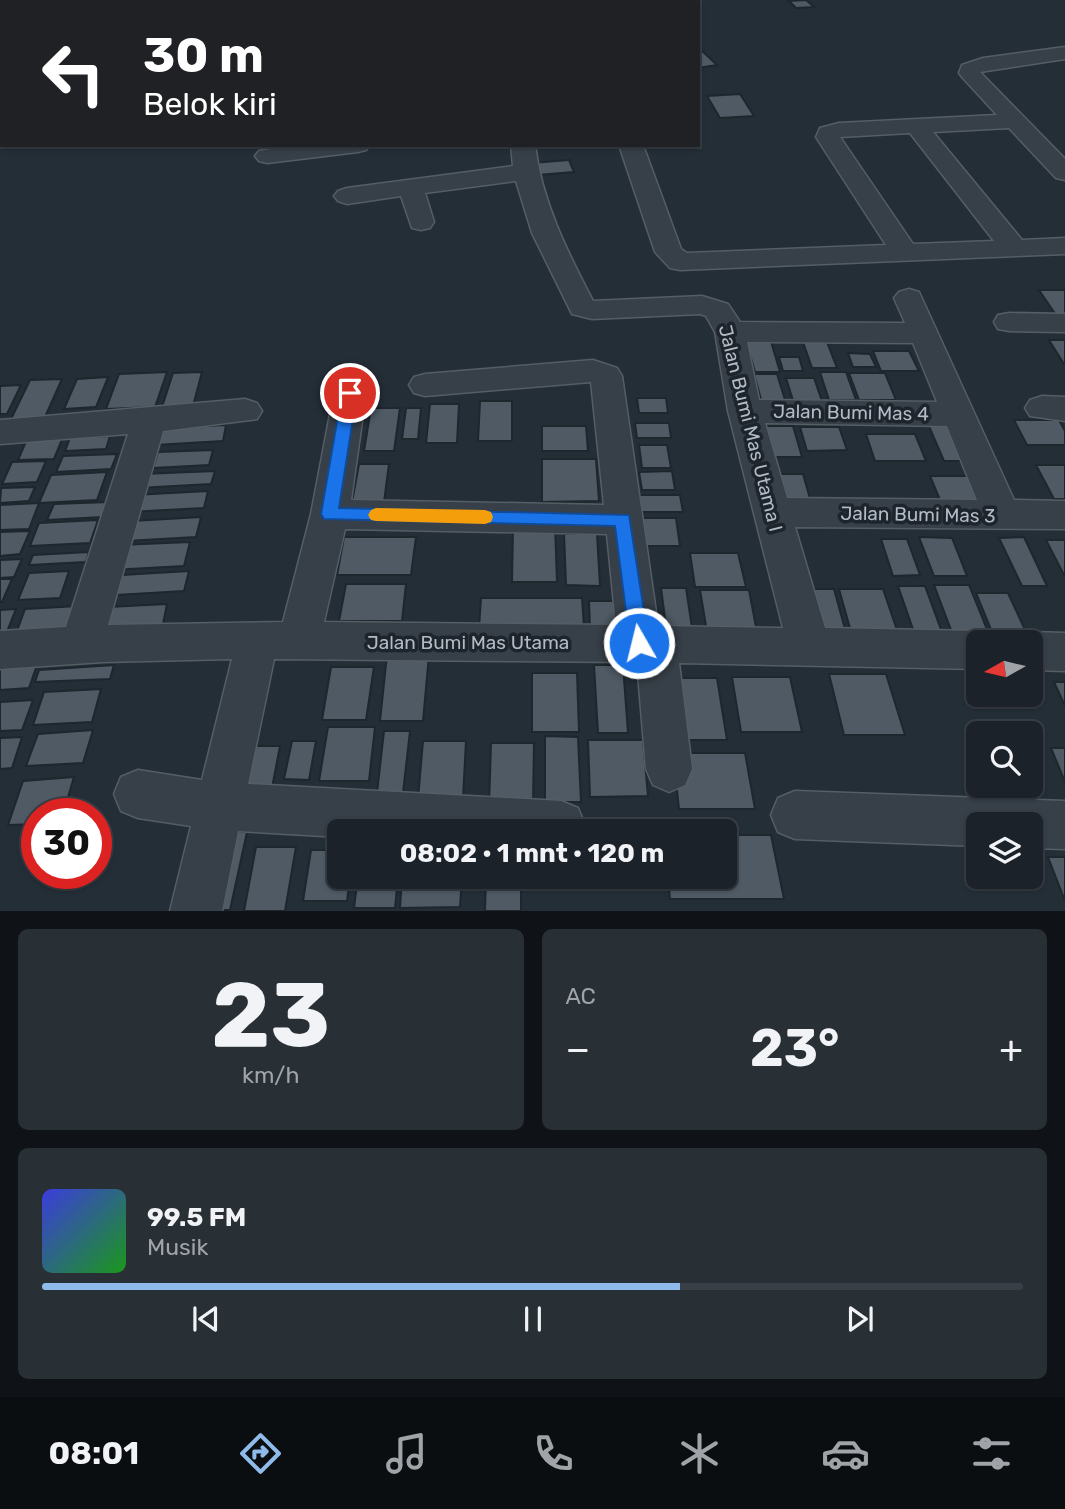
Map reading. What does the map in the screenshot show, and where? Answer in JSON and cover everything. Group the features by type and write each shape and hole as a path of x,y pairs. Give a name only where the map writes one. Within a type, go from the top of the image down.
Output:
{"street":[{"path":"1065,53 984,64 969,69 969,73 1065,173"},
{"path":"905,253 828,137 828,133 839,130 1015,121"},
{"path":"916,126 1014,248"},
{"path":"267,156 341,147"},
{"path":"367,147 384,190"},
{"path":"632,147 669,252 680,262 1065,246"},
{"path":"347,196 411,188 525,158"},
{"name":"Jalan Bumi Mas Utama I","path":"525,158 545,233 582,308 592,310 709,305 721,314 730,332 745,411 809,646"},
{"path":"411,188 421,222"},
{"path":"909,299 1002,515"},
{"path":"1009,322 1065,323"},
{"path":"730,332 925,333"},
{"path":"425,385 593,371 602,373 608,380 623,520 648,643 668,769"},
{"path":"195,911 219,806 278,641 330,514 350,393"},
{"path":"4,440 149,420 245,411"},
{"name":"Jalan Bumi Mas 4","path":"745,411 957,414"},
{"path":"82,643 149,420"},
{"name":"Jalan Bumi Mas 3","path":"772,512 1065,515"},
{"path":"330,514 623,520"},
{"name":"Jalan Bumi Mas Utama","path":"0,650 82,643 278,641 648,643 966,650"},
{"path":"1043,651 1065,652"},
{"path":"138,794 219,806 453,819"},
{"path":"795,815 1065,825"}],"building":[{"path":"806,0 814,7 796,8 789,1"},
{"path":"700,49 717,65 700,68"},
{"path":"740,94 754,116 720,118 707,96"},
{"path":"569,160 574,172 537,175 532,163"},
{"path":"1039,290 1065,290 1065,315 1056,315"},
{"path":"745,338 770,338 780,372 755,372"},
{"path":"1049,340 1065,340 1065,364 1064,364"},
{"path":"803,342 827,342 837,368 812,368"},
{"path":"873,351 909,351 919,371 881,371"},
{"path":"848,353 870,354 876,367 853,367"},
{"path":"779,357 799,357 803,371 783,371"},
{"path":"167,372 155,407 106,409 119,374"},
{"path":"202,372 193,406 162,407 173,373"},
{"path":"820,372 846,372 856,400 829,400"},
{"path":"849,373 885,373 896,400 859,400"},
{"path":"754,374 777,374 786,403 762,403"},
{"path":"108,377 96,407 64,409 77,379"},
{"path":"786,378 814,378 824,407 795,407"},
{"path":"62,379 45,417 11,419 30,380"},
{"path":"21,385 7,414 0,414 0,386"},
{"path":"637,398 666,398 668,413 639,413"},
{"path":"480,401 512,401 512,441 478,441"},
{"path":"430,404 459,404 457,443 426,443"},
{"path":"371,408 400,408 394,451 364,451"},
{"path":"406,408 421,408 418,439 402,439"},
{"path":"1014,420 1059,420 1065,431 1065,445 1027,445"},
{"path":"635,423 669,423 671,438 637,438"},
{"path":"928,424 958,424 976,461 944,461"},
{"path":"226,425 223,441 155,445 160,428"},
{"path":"542,426 586,426 588,451 542,451"},
{"path":"764,426 793,426 802,457 772,457"},
{"path":"800,427 839,427 847,450 807,451"},
{"path":"866,434 915,434 926,461 875,461"},
{"path":"110,436 106,449 65,451 70,438"},
{"path":"63,437 54,459 18,460 27,439"},
{"path":"639,445 667,445 671,468 642,468"},
{"path":"213,450 209,465 153,468 158,452"},
{"path":"117,454 111,469 56,472 63,456"},
{"path":"542,459 596,459 599,501 542,502"},
{"path":"46,461 37,482 2,484 12,462"},
{"path":"359,464 389,464 384,502 352,502"},
{"path":"1036,465 1065,465 1065,499 1054,499"},
{"path":"215,471 211,484 138,488 142,474"},
{"path":"672,471 675,490 642,490 639,472"},
{"path":"107,472 97,500 39,503 51,475"},
{"path":"771,474 803,474 811,502 778,502"},
{"path":"930,476 975,476 985,500 940,500"},
{"path":"35,487 29,501 0,503 1,488"},
{"path":"208,491 204,508 128,512 134,495"},
{"path":"630,495 680,495 683,512 632,512"},
{"path":"108,502 103,517 47,520 54,504"},
{"path":"39,503 29,529 0,530 0,505"},
{"path":"201,517 196,537 126,541 132,521"},
{"path":"630,518 676,518 680,546 633,546"},
{"path":"98,520 90,543 30,546 39,523"},
{"path":"513,525 555,525 557,582 512,582"},
{"path":"30,531 20,554 0,556 0,532"},
{"path":"564,534 597,534 600,586 566,585"},
{"path":"344,537 416,537 411,575 337,575"},
{"path":"919,537 952,538 967,576 934,576"},
{"path":"1024,537 1047,586 1022,586 999,538"},
{"path":"881,539 907,539 920,575 893,576"},
{"path":"1046,540 1065,540 1065,577"},
{"path":"190,542 184,566 111,570 119,545"},
{"path":"89,552 86,562 29,565 33,555"},
{"path":"690,553 738,553 746,587 695,587"},
{"path":"22,559 14,577 0,578 0,560"},
{"path":"69,571 60,598 18,600 29,573"},
{"path":"189,571 184,591 116,595 122,575"},
{"path":"0,579 12,579 2,602 0,602"},
{"path":"346,584 406,584 402,621 339,621"},
{"path":"934,585 969,585 987,630 966,630 966,643 956,643"},
{"path":"898,586 925,586 943,635 915,635"},
{"path":"661,588 686,588 693,634 667,634"},
{"path":"799,589 834,589 848,640 812,639"},
{"path":"839,589 883,589 900,639 853,639"},
{"path":"700,590 749,590 757,632 707,632"},
{"path":"976,593 1008,593 1025,630 991,630"},
{"path":"481,598 582,598 584,628 479,628"},
{"path":"589,601 625,601 627,629 590,629"},
{"path":"167,604 163,624 102,627 108,607"},
{"path":"78,606 71,628 17,631 25,609"},
{"path":"16,609 4,639 0,639 0,610"},
{"path":"387,655 429,655 423,721 380,721"},
{"path":"39,659 29,688 0,690 0,661"},
{"path":"114,665 110,679 35,682 39,670"},
{"path":"594,665 623,665 628,733 598,733"},
{"path":"331,667 374,667 366,720 322,720"},
{"path":"532,673 577,673 579,732 532,732"},
{"path":"829,674 886,674 905,735 844,735"},
{"path":"732,677 790,677 802,732 741,732"},
{"path":"670,678 717,678 727,740 678,740"},
{"path":"1054,682 1065,682 1065,706"},
{"path":"101,689 92,722 33,725 44,692"},
{"path":"33,700 22,730 0,731 0,702"},
{"path":"328,727 375,727 369,781 319,781"},
{"path":"93,730 83,763 26,766 38,734"},
{"path":"384,731 410,731 403,793 377,793"},
{"path":"545,736 578,737 581,802 545,802"},
{"path":"22,737 12,768 0,769 0,738"},
{"path":"588,740 643,740 648,796 590,797"},
{"path":"292,741 316,741 309,780 284,779"},
{"path":"423,741 466,741 463,798 418,799"},
{"path":"491,743 534,743 533,806 489,806"},
{"path":"249,746 280,746 272,788 239,788"},
{"path":"1051,748 1065,748 1065,782"},
{"path":"673,753 745,753 755,809 679,809"},
{"path":"74,777 68,798 21,798 21,825 8,825 23,781"},
{"path":"231,832 247,832 230,910 213,910"},
{"path":"737,835 771,835 784,899 670,899 669,889 737,889"},
{"path":"256,847 296,847 285,911 244,911"},
{"path":"311,850 327,850 327,889 348,889 347,901 303,901"},
{"path":"1048,857 1065,857 1065,901"},
{"path":"356,889 397,889 395,908 354,908"},
{"path":"401,889 461,889 460,907 400,908"},
{"path":"486,889 521,889 521,911 485,911"}],"slow traffic":[{"path":"376,515 485,517"}],"route":[{"path":"350,393 330,514 623,520 639,643"}]}
